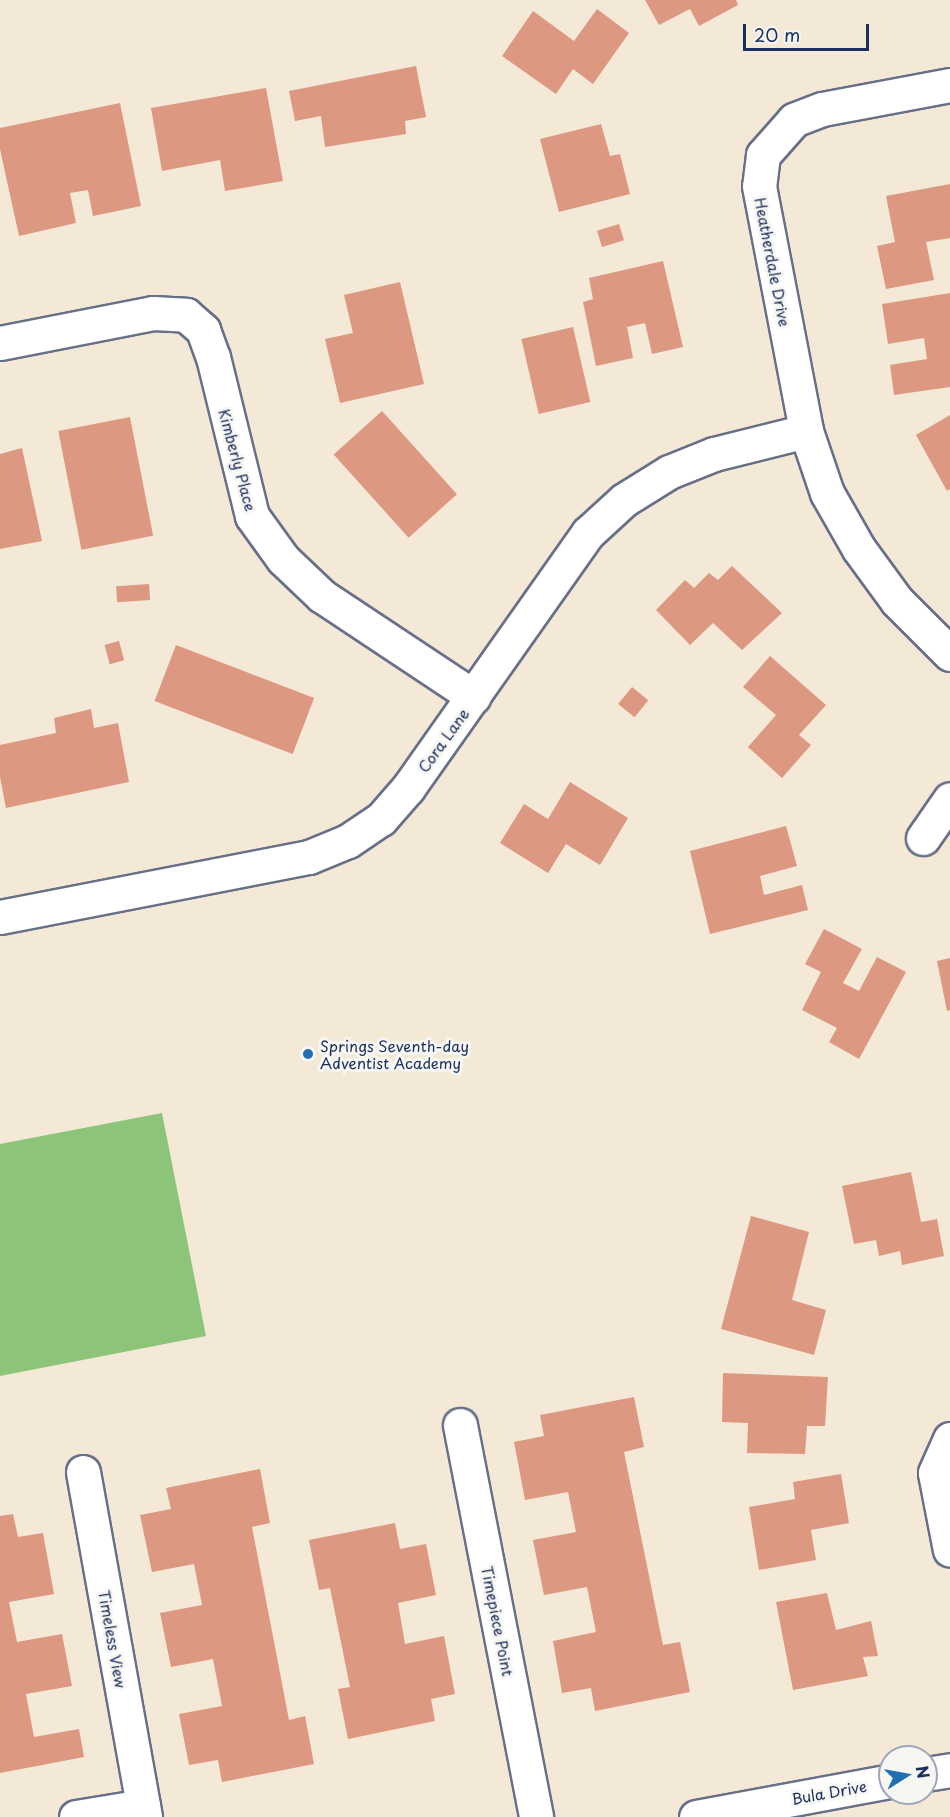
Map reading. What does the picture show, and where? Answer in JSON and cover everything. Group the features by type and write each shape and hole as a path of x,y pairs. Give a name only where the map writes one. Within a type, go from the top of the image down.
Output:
{"street":[{"name":"Heatherdale Drive","path":"950,85 822,109 794,120 763,155 759,186 806,431 827,493 859,549 897,601 950,654"},
{"name":"Kimberly Place","path":"0,343 153,313 186,315 203,330 213,357 252,516 283,559 322,596 474,697"},
{"name":"Cora Lane","path":"0,917 309,857 348,842 381,819 408,788 588,533 624,500 669,472 714,454 806,431"},
{"path":"923,838 950,799"},
{"name":"Timepiece Point","path":"460,1425 536,1817"},
{"path":"950,1439 935,1473 950,1550"},
{"name":"Timeless View","path":"76,1817 144,1812 83,1472"},
{"name":"Bula Drive","path":"696,1817 737,1813 878,1784"}],"green space":[{"path":"162,1113 206,1336 0,1376 0,1144"}],"building":[{"path":"645,0 736,0 738,5 699,26 690,9 659,25"},
{"path":"597,9 629,33 593,84 573,69 556,94 502,56 533,11 574,41"},
{"path":"416,66 426,117 405,121 406,134 325,147 321,116 295,121 289,91"},
{"path":"266,88 283,181 225,191 220,160 162,171 151,108"},
{"path":"120,103 141,206 93,216 88,190 70,193 76,223 19,236 0,149 0,128"},
{"path":"601,124 610,156 620,154 630,194 559,212 540,139"},
{"path":"950,184 950,238 926,242 934,280 886,289 877,246 895,242 886,196"},
{"path":"619,224 624,240 602,247 597,231"},
{"path":"663,261 683,347 652,354 645,323 627,327 633,358 596,366 583,302 593,299 589,278"},
{"path":"400,282 424,384 340,403 325,339 353,333 344,295"},
{"path":"950,293 950,387 894,395 890,365 927,359 924,338 888,344 882,304"},
{"path":"573,327 590,402 539,414 521,339"},
{"path":"382,411 457,494 409,538 334,454"},
{"path":"950,415 950,489 947,491 916,435"},
{"path":"130,417 153,536 81,550 58,431"},
{"path":"22,448 42,541 0,549 0,454"},
{"path":"732,566 782,613 742,650 713,623 690,645 656,610 685,580 694,588 709,573 718,580"},
{"path":"149,584 150,600 117,602 116,586"},
{"path":"119,641 124,660 110,664 105,645"},
{"path":"176,645 314,698 293,754 154,701"},
{"path":"770,656 826,705 799,735 811,745 782,778 748,747 776,715 743,687"},
{"path":"632,687 648,700 634,717 618,704"},
{"path":"91,709 94,728 118,723 129,782 6,808 0,777 0,745 56,733 54,718"},
{"path":"570,782 628,818 600,865 566,844 548,873 500,843 524,804 548,819"},
{"path":"786,826 797,866 760,876 764,895 802,885 808,910 710,934 690,851"},
{"path":"824,929 862,949 843,983 859,991 877,957 906,972 859,1059 829,1042 837,1028 802,1010 821,972 805,964"},
{"path":"950,958 950,1010 947,1011 937,961"},
{"path":"911,1172 921,1222 937,1219 944,1256 902,1265 900,1251 879,1256 876,1240 854,1244 842,1186"},
{"path":"751,1216 809,1232 792,1300 826,1310 814,1355 721,1329"},
{"path":"723,1373 828,1377 825,1426 807,1426 805,1454 747,1453 748,1423 722,1422"},
{"path":"634,1397 644,1447 624,1452 663,1645 680,1642 690,1692 595,1711 591,1688 562,1693 553,1641 596,1632 587,1587 544,1595 533,1540 576,1532 568,1492 525,1500 514,1442 544,1436 540,1415"},
{"path":"260,1469 270,1523 252,1527 289,1720 305,1716 314,1764 222,1782 218,1760 189,1765 179,1714 222,1706 213,1659 171,1667 160,1613 202,1605 194,1564 152,1572 140,1515 171,1509 166,1488"},
{"path":"841,1474 849,1523 811,1530 816,1560 759,1570 749,1507 795,1499 793,1482"},
{"path":"13,1514 18,1537 43,1533 54,1594 9,1602 17,1642 62,1634 72,1686 26,1694 34,1737 79,1729 84,1757 0,1773 0,1516"},
{"path":"395,1523 400,1549 426,1544 436,1595 398,1603 405,1644 444,1636 455,1694 431,1699 435,1721 348,1739 338,1689 350,1687 330,1588 319,1590 309,1540"},
{"path":"827,1593 836,1630 871,1621 878,1656 863,1657 868,1676 793,1690 776,1602"}],"place":[{"name":"Springs Seventh-day Adventist Academy","path":"308,1054"}]}
